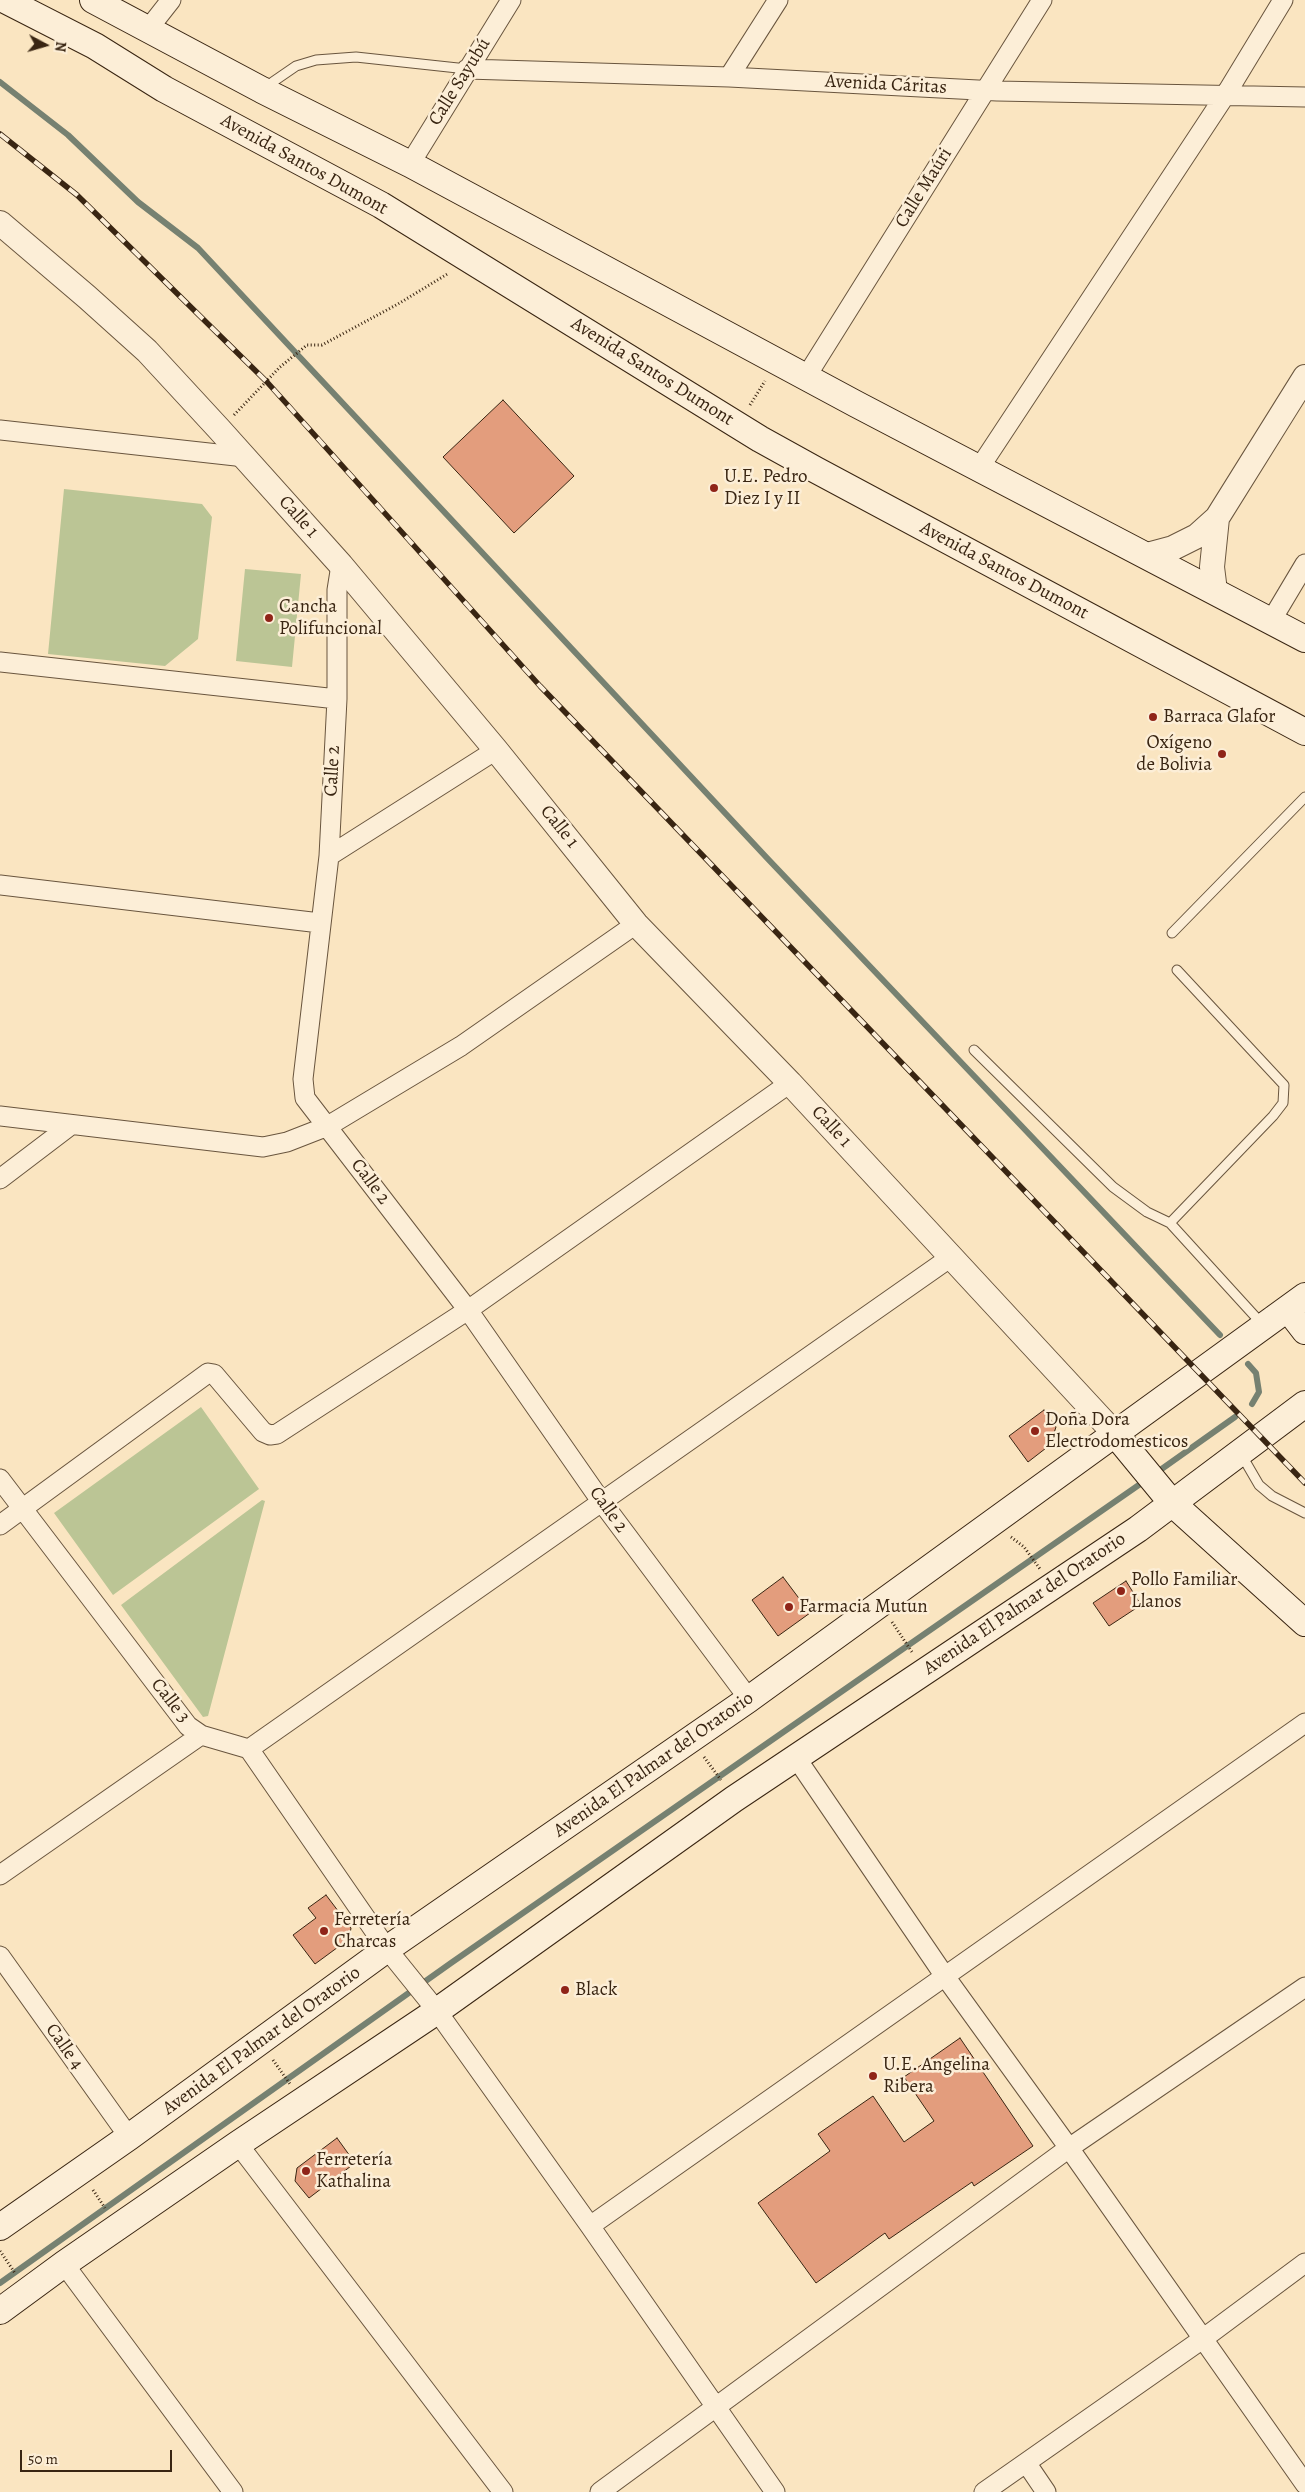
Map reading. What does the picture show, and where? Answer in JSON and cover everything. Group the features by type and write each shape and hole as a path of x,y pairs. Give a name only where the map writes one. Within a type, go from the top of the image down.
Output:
{"main road":[{"name":"Avenida Santos Dumont","path":"5,0 95,46 164,89 381,206 738,425 816,470 1305,732"},
{"path":"72,0 88,8 102,5 149,28 262,90 410,164 806,377 1305,639"},
{"path":"0,16 67,49 95,46"},
{"name":"Avenida El Palmar del Oratorio","path":"0,2227 129,2137 387,1949 749,1699 1264,1326 1300,1316"},
{"name":"Avenida El Palmar del Oratorio","path":"0,2311 64,2264 238,2144 431,2004 734,1799 797,1759 925,1670 1138,1529 1166,1496 1240,1452 1305,1404"},
{"path":"1116,1435 1166,1496 1305,1623"}],"street":[{"path":"149,28 171,0"},
{"name":"Calle Sayubú","path":"410,164 511,0"},
{"path":"729,77 778,0"},
{"name":"Calle Maúri","path":"806,377 1042,0"},
{"path":"980,468 1226,94 1283,0"},
{"name":"Avenida Cáritas","path":"467,69 729,77 985,90 1305,97"},
{"name":"Calle 1","path":"0,223 147,351 245,457 341,565 496,750 636,924 790,1082 1116,1435"},
{"path":"1147,555 1173,548 1189,540 1217,518 1305,376"},
{"path":"0,430 245,457"},
{"path":"1215,591 1213,550 1217,518"},
{"path":"1271,621 1305,564"},
{"name":"Calle 2","path":"341,565 337,590 337,699 329,856 320,923 303,1089 305,1098 468,1310 600,1501 749,1699"},
{"path":"0,662 337,699"},
{"path":"329,856 496,750"},
{"path":"0,884 320,923"},
{"path":"0,1116 263,1147 287,1142 328,1126 461,1046 636,924"},
{"path":"0,1525 203,1375 214,1374 263,1432 277,1434 468,1310 790,1082"},
{"path":"0,1178 71,1125"},
{"path":"775,2492 590,2226 431,2004 387,1949 249,1749 600,1501 951,1257"},
{"name":"Calle 3","path":"0,1479 188,1726 201,1735 249,1749"},
{"path":"590,2226 1305,1724"},
{"path":"0,1875 201,1735"},
{"path":"797,1759 944,1976 1069,2148 1305,2484"},
{"name":"Calle 4","path":"0,1956 129,2137"},
{"path":"600,2492 1069,2148 1305,1987"},
{"path":"238,2144 503,2492"},
{"path":"984,2492 1027,2464 1044,2449 1204,2338 1305,2262"},
{"path":"64,2264 230,2491"},
{"path":"1027,2464 1046,2492"}],"lane":[{"path":"262,90 296,66 316,60 356,57 467,69"},
{"path":"1172,932 1305,797"},
{"path":"1170,1223 1273,1116 1283,1103 1284,1085 1177,970"},
{"path":"974,1050 1113,1187 1147,1212 1170,1223 1264,1326"},
{"path":"1240,1452 1259,1485 1272,1496 1305,1513"}],"path":[{"path":"219,429 280,367 307,345 322,345 448,275 459,254"},
{"path":"738,425 776,361"},
{"path":"1024,1547 1043,1572"},
{"path":"899,1632 916,1658"},
{"path":"705,1759 722,1782"},
{"path":"274,2060 295,2091"},
{"path":"91,2188 107,2212"},
{"path":"0,2252 16,2274"}],"green space":[{"path":"64,489 202,504 212,517 198,639 165,666 48,654"},
{"name":"Cancha Polifuncional","path":"245,569 301,574 292,667 236,661"},
{"path":"201,1407 259,1489 113,1595 54,1513"},
{"path":"262,1500 265,1501 208,1716 203,1717 121,1605"}],"building":[{"path":"503,400 574,476 514,533 443,457"},
{"name":"Doña Dora Electrodomesticos","path":"1044,1410 1056,1427 1050,1445 1028,1462 1009,1436"},
{"path":"783,1577 810,1613 778,1636 752,1600"},
{"path":"1126,1581 1141,1605 1109,1626 1093,1603"},
{"name":"Ferretería Charcas","path":"326,1895 351,1928 349,1939 315,1964 293,1935 316,1918 308,1908"},
{"path":"960,2038 1033,2146 974,2186 972,2182 889,2239 885,2233 816,2283 758,2203 830,2151 818,2134 873,2096 904,2142 934,2121 904,2077"},
{"path":"337,2138 355,2163 309,2198 295,2181 297,2168"}],"waterway":[{"path":"0,82 68,135 138,202 198,248 767,858 1220,1335"},
{"path":"1248,1364 1256,1373 1259,1392 1252,1404"},
{"path":"1156,1473 1235,1417"},
{"path":"0,2283 451,1963 1146,1480"}],"railway":[{"path":"0,134 77,195 267,382 540,686 1305,1483"}],"place":[{"name":"U.E. Pedro Diez I y II","path":"714,488"},
{"name":"Cancha Polifuncional","path":"269,618"},
{"name":"Barraca Glafor","path":"1153,717"},
{"name":"Oxígeno de Bolivia","path":"1222,754"},
{"name":"Doña Dora Electrodomesticos","path":"1035,1431"},
{"name":"Pollo Familiar Llanos","path":"1121,1591"},
{"name":"Farmacia Mutun","path":"789,1607"},
{"name":"Ferretería Charcas","path":"324,1931"},
{"name":"Black","path":"565,1990"},
{"name":"U.E. Angelina Ribera","path":"873,2076"},
{"name":"Ferretería Kathalina","path":"306,2171"}]}
